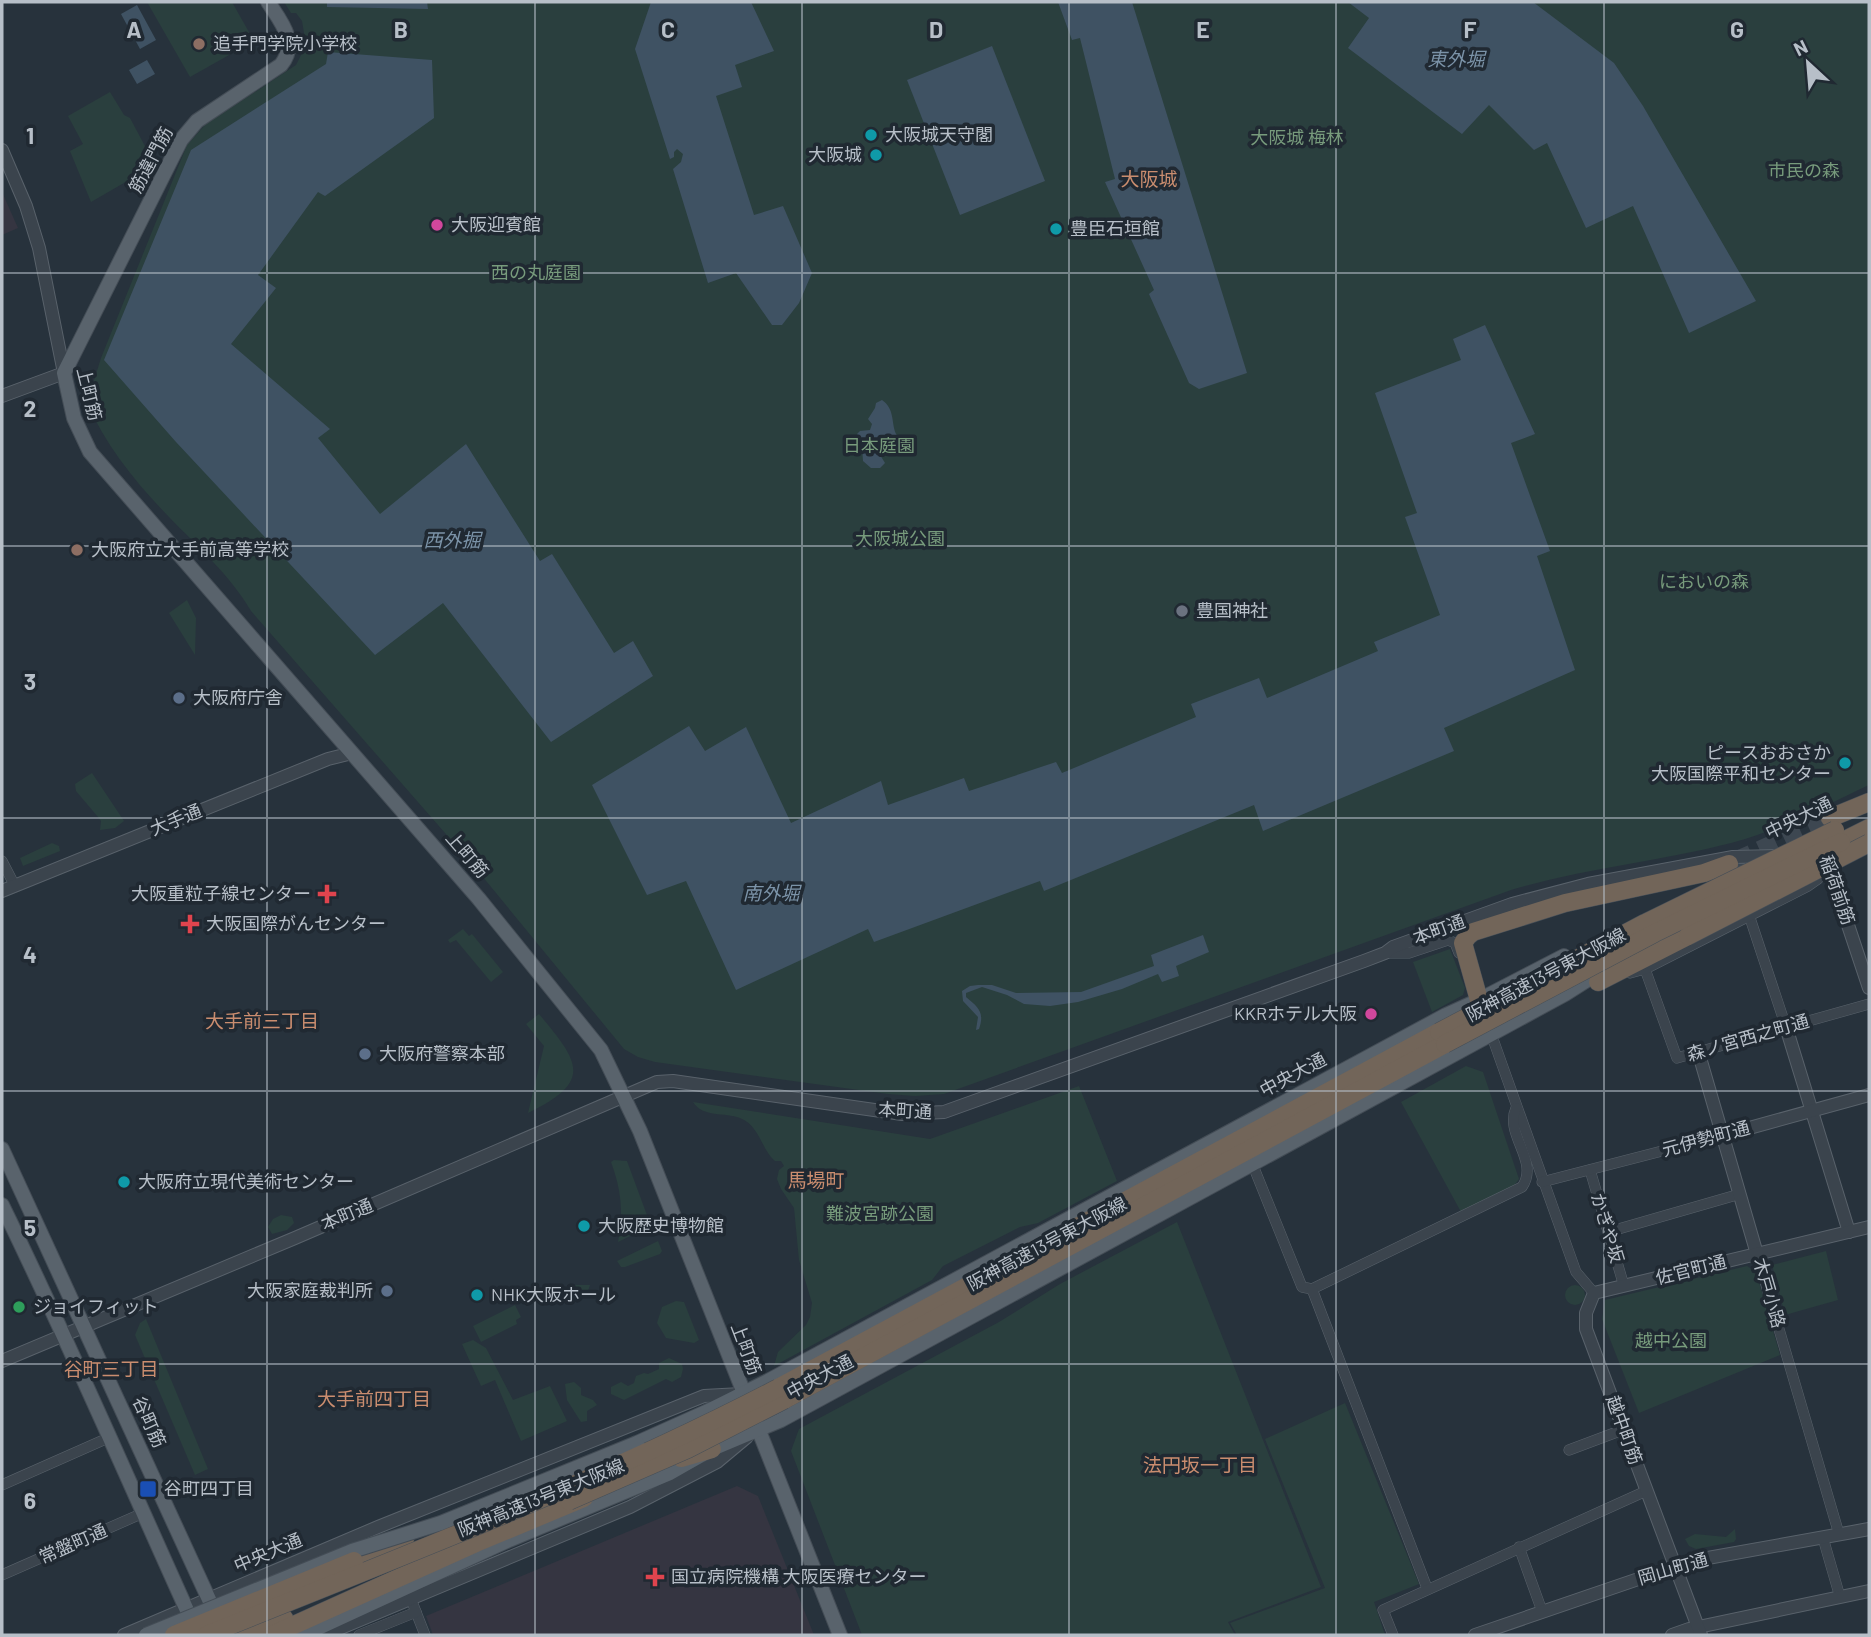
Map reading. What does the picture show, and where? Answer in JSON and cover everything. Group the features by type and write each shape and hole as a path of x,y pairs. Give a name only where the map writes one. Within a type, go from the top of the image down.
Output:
{"highway":[{"path":"1830,818 1869,803"},
{"name":"阪神高速13号東大阪線","path":"207,1635 621,1465 834,1365 1299,1115 1633,929 1869,814"},
{"name":"阪神高速13号東大阪線","path":"1299,1115 1613,954 1869,828"},
{"path":"1598,982 1869,843"},
{"path":"1479,1000 1463,943 1473,932 1565,903 1704,873 1729,864"},
{"name":"阪神高速13号東大阪線","path":"241,1635 643,1471 735,1426 834,1365"},
{"path":"272,1635 476,1544 622,1487 667,1462 712,1449"},
{"path":"174,1635 441,1523"}],"main road":[{"name":"筋違門筋","path":"64,373 188,131 197,121 286,59 290,49 289,40 285,28 268,2"},
{"name":"上町筋","path":"64,373 74,418 90,453 479,899 601,1049 650,1156 840,1635"},
{"name":"中央大通","path":"146,1635 352,1552 441,1523 706,1412 1446,1015 1817,832 1869,803"},
{"name":"中央大通","path":"712,1449 792,1414 1564,994 1681,923 1803,863 1825,857 1869,836"},
{"name":"谷町筋","path":"2,1150 225,1635"},
{"path":"2,1205 7,1231 63,1334 199,1635"},
{"path":"303,1635 622,1487"}],"street":[{"name":"上町筋","path":"2,150 26,206 38,248 64,373"},
{"path":"2,396 64,373"},
{"name":"大手通","path":"2,891 328,759 352,753"},
{"name":"稲荷前筋","path":"1817,832 1869,988"},
{"name":"本町通","path":"2,1361 657,1082 673,1081 902,1114 944,1112 1385,953 1392,947 1485,912 1567,889 1733,857 1825,857"},
{"name":"中央大通","path":"1564,994 1644,969 1818,879 1825,857"},
{"path":"2,861 15,886"},
{"path":"1749,915 1849,1232"},
{"path":"1385,953 1409,953 1445,940 1453,941 1457,947 1472,989 1479,1000 1576,1272 1594,1293"},
{"name":"森ノ宮西之町通","path":"1644,969 1677,1058 1869,1003"},
{"name":"木戸小路","path":"1698,1051 1839,1534"},
{"name":"元伊勢町通","path":"1542,1182 1869,1095"},
{"path":"1252,1163 1303,1287 1311,1289 1522,1187 1528,1175 1528,1167 1512,1121 1516,1108"},
{"name":"かぎや坂","path":"1590,1170 1624,1286"},
{"path":"1608,1232 1740,1194"},
{"name":"佐官町通","path":"1594,1293 1869,1227"},
{"path":"1311,1289 1427,1588"},
{"name":"越中町筋","path":"1594,1293 1586,1313 1586,1329 1700,1632"},
{"name":"中央大通","path":"124,1635 378,1527 704,1396 743,1393"},
{"path":"1569,1450 1625,1429"},
{"name":"中央大通","path":"324,1635 630,1507 717,1462 757,1430"},
{"path":"2,1485 108,1438"},
{"path":"1393,1635 1383,1610 1646,1491"},
{"name":"常盤町通","path":"2,1576 143,1513"},
{"name":"岡山町通","path":"1480,1634 1691,1561 1869,1529"},
{"path":"1823,1538 1840,1597"},
{"path":"1519,1547 1542,1611"},
{"path":"1672,1635 1700,1632 1869,1591"},
{"path":"411,1599 425,1635"},
{"path":"359,1635 416,1612"}],"shaded area":[{"path":"2,192 18,228 2,235"},
{"name":"国立病院機構 大阪医療センター","path":"737,1486 758,1496 814,1635 433,1635 426,1616"}],"green space":[{"path":"147,2 232,2 254,41 190,77"},
{"name":"大阪城公園","path":"284,2 1869,2 1869,785 1749,838 1565,876 1511,890 944,1094 888,1094 655,1062 638,1057 624,1049 473,865 251,611 223,573 145,491 113,449 87,403 101,358 187,145 205,125 296,65 306,45 302,21 296,13 291,13"},
{"path":"110,92 124,115 130,118 155,165 91,202 70,151 83,144 68,116"},
{"path":"187,600 196,618 195,655 169,613"},
{"path":"92,773 124,821 115,828 100,830 101,821 76,791 75,784"},
{"path":"52,843 59,846 60,851 23,866 20,858"},
{"path":"463,929 469,936 472,934 503,972 491,982 456,940 450,943 448,940"},
{"path":"1450,949 1465,988 1463,995 1432,1012 1413,962"},
{"path":"539,1014 563,1045 573,1069 571,1080 563,1091 528,1113 544,1046 526,1024"},
{"path":"1466,1066 1483,1072 1519,1179 1513,1187 1461,1212 1401,1102"},
{"name":"難波宮跡公園","path":"1079,1086 1117,1181 1038,1223 1020,1227 943,1266 932,1280 774,1366 778,1352 806,1325 812,1303 799,1260 794,1208 777,1179 779,1170 784,1166 781,1161 775,1161 770,1156 747,1122 734,1116 702,1110 693,1102 930,1139"},
{"path":"627,1161 651,1226 618,1242 621,1211 611,1162"},
{"path":"281,1215 292,1217 294,1223 287,1230 272,1234 268,1227 273,1219"},
{"path":"1177,1222 1321,1587 1228,1622 1235,1635 862,1635 791,1451 799,1429 999,1322 1060,1284"},
{"path":"658,1241 662,1251 660,1254 625,1267 621,1267 617,1261"},
{"path":"1826,1251 1838,1300 1785,1315 1772,1265"},
{"name":"越中公園","path":"1747,1266 1756,1272 1780,1355 1639,1413 1602,1319 1605,1300"},
{"path":"574,1285 590,1285 588,1291 569,1301 561,1296 557,1298 555,1294"},
{"path":"1571,1285 1579,1285 1585,1295 1579,1305 1571,1305 1565,1299 1565,1291"},
{"path":"676,1301 684,1302 699,1340 694,1343 666,1338 657,1323 662,1307"},
{"path":"515,1305 521,1317 516,1320 517,1324 481,1342 473,1326"},
{"path":"146,1319 208,1469 195,1475 135,1335 140,1323"},
{"path":"473,1340 486,1348 513,1400 550,1386 567,1421 521,1441 495,1380 481,1386 462,1344"},
{"path":"669,1358 682,1364 681,1377 672,1382 666,1379 624,1400 611,1394 611,1387 621,1382 628,1386 634,1383 636,1376 659,1369 659,1363"},
{"path":"574,1382 581,1388 581,1395 593,1400 597,1405 587,1411 587,1421 581,1422 567,1400 565,1384"},
{"path":"1345,1403 1419,1584 1374,1602 1385,1635 1237,1635 1230,1623 1325,1588 1265,1439"},
{"path":"1735,1529 1734,1542 1696,1549 1689,1546 1685,1539 1695,1534 1726,1537"}],"water":[{"path":"327,2 427,2 428,9 327,7"},
{"path":"651,2 751,2 774,51 735,65 742,87 716,96 754,215 783,206 812,273 799,303 782,325 772,325 736,273 708,283 673,169 681,162 683,154 677,149 674,157 670,159 635,49"},
{"path":"1058,2 1132,2 1247,373 1199,389 1189,383 1149,294 1154,290 1105,182 1115,179 1080,38 1072,40"},
{"name":"東外堀","path":"1348,2 1533,2 1614,63 1643,106 1756,301 1689,333 1633,206 1586,228 1547,143 1534,150 1489,105 1462,134 1348,48 1369,18"},
{"path":"137,5 156,40 140,49 121,14"},
{"path":"992,46 1045,181 960,215 907,80"},
{"name":"西外掘","path":"328,52 432,60 434,118 325,196 318,192 258,275 276,288 231,344 330,429 318,438 380,514 466,444 540,561 552,554 614,653 633,641 653,676 551,742 443,603 375,655 176,442 104,360 191,150 326,64"},
{"path":"147,60 155,74 137,84 129,70"},
{"name":"南外堀","path":"1485,325 1535,434 1511,443 1550,551 1537,556 1575,670 1444,728 1454,751 1263,831 1254,805 1044,891 1040,881 874,942 868,929 736,990 686,881 647,895 592,785 689,726 705,751 746,727 791,823 881,781 888,805 964,778 969,791 1056,762 1062,773 1196,717 1191,704 1259,678 1267,698 1378,651 1374,642 1440,615 1405,517 1417,513 1375,393 1461,360 1453,339"},
{"path":"882,400 891,412 896,434 902,445 896,446 887,441 881,443 877,450 885,463 880,468 871,468 863,461 857,434 870,430 872,424 868,419 876,403"},
{"path":"1203,935 1209,952 1176,966 1179,976 1162,982 1158,974 1122,989 1078,1002 1050,1006 1024,1004 982,987 966,993 966,997 981,1014 981,1023 976,1030 978,1017 963,1001 962,991 978,985 992,985 1016,993 1081,992 1154,966 1151,955"}],"tunnel":[{"path":"1735,861 1830,818"}],"place":[{"name":"追手門学院小学校","path":"199,44"},
{"name":"大阪城天守閣","path":"871,135"},
{"name":"大阪城","path":"876,155"},
{"name":"大阪迎賓館","path":"437,225"},
{"name":"豊臣石垣館","path":"1056,229"},
{"name":"大阪府立大手前高等学校","path":"77,550"},
{"name":"豊国神社","path":"1182,611"},
{"name":"大阪府庁舎","path":"179,698"},
{"name":"ピースおおさか 大阪国際平和センター","path":"1845,763"},
{"name":"大阪重粒子線センター","path":"327,894"},
{"name":"大阪国際がんセンター","path":"190,924"},
{"name":"KKRホテル大阪","path":"1371,1014"},
{"name":"大阪府警察本部","path":"365,1054"},
{"name":"大阪府立現代美術センター","path":"124,1182"},
{"name":"大阪歴史博物館","path":"584,1226"},
{"name":"大阪家庭裁判所","path":"387,1291"},
{"name":"NHK大阪ホール","path":"477,1295"},
{"name":"ジョイフィット","path":"19,1307"},
{"name":"谷町四丁目","path":"148,1489"},
{"name":"国立病院機構 大阪医療センター","path":"655,1577"}],"district":[{"name":"大阪城","path":"1149,179"},
{"name":"大手前三丁目","path":"262,1021"},
{"name":"馬場町","path":"816,1180"},
{"name":"谷町三丁目","path":"111,1369"},
{"name":"大手前四丁目","path":"374,1399"},
{"name":"法円坂一丁目","path":"1200,1465"}],"park label":[{"name":"大阪城 梅林","path":"1297,138"},
{"name":"市民の森","path":"1804,171"},
{"name":"西の丸庭園","path":"536,273"},
{"name":"日本庭園","path":"879,446"},
{"name":"においの森","path":"1704,582"}]}
